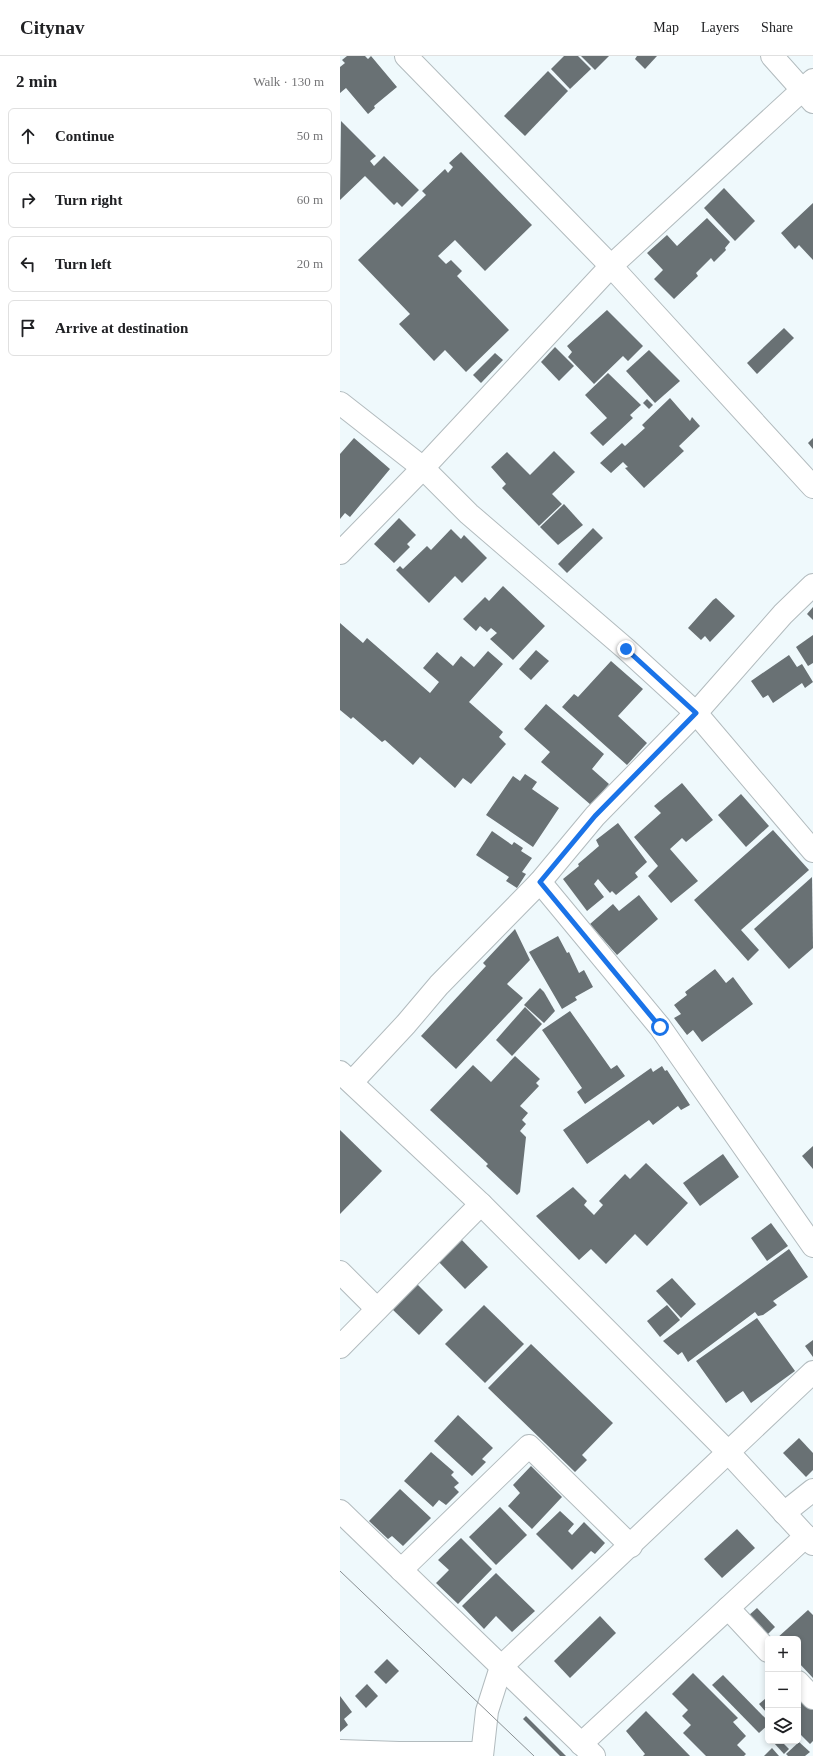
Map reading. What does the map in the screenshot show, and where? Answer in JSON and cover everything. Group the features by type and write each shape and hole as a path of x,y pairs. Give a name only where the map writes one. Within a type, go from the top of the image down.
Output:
{"street":[{"path":"406,56 610,266 813,487"},
{"path":"340,553 423,468 610,266 809,90 772,56"},
{"path":"340,403 423,468 469,514 626,649 696,713 813,851"},
{"path":"340,1511 587,1750 728,1608 809,1540 729,1453 481,1204 346,1077 406,1024 439,985 540,882 595,816 696,713 783,614 813,585"},
{"path":"540,882 660,1027 813,1246"},
{"path":"340,1347 481,1204"},
{"path":"340,1272 377,1309"},
{"path":"340,1751 481,1754 487,1711 501,1667 631,1546 813,1372"},
{"path":"401,1570 529,1446 631,1546"},
{"path":"784,1513 813,1490"},
{"path":"728,1608 765,1647"},
{"path":"801,1685 813,1698"}],"building":[{"path":"347,56 365,56 368,59 371,56 397,87 374,106 375,108 368,114 346,88 340,93 340,67 345,63 342,60"},
{"path":"564,56 578,56 591,69 570,89 551,69"},
{"path":"581,56 609,56 595,70"},
{"path":"637,56 657,56 645,69 635,59"},
{"path":"548,71 568,91 525,136 504,116"},
{"path":"341,121 376,156 370,161 374,166 384,156 419,190 402,207 397,202 394,205 365,176 340,200"},
{"path":"461,152 532,225 485,271 455,240 438,256 446,264 451,260 462,271 457,276 509,330 466,372 445,350 434,361 399,324 410,314 358,260 426,195 422,191 445,169 448,173 453,167 449,163"},
{"path":"724,188 755,221 735,241 704,208"},
{"path":"813,203 813,260 799,245 795,249 781,233"},
{"path":"707,218 730,242 725,248 726,250 714,262 711,258 696,273 698,276 674,299 654,279 663,270 647,253 667,235 677,246"},
{"path":"607,310 643,346 628,361 623,356 594,384 568,357 572,352 567,346"},
{"path":"784,328 794,338 757,374 747,363"},
{"path":"555,347 574,366 559,381 541,362"},
{"path":"649,350 680,381 655,403 626,371"},
{"path":"495,353 503,360 481,383 473,375"},
{"path":"608,373 641,405 630,415 633,418 603,446 590,433 607,418 585,395"},
{"path":"670,398 690,421 692,417 700,426 679,446 684,451 644,488 625,468 628,467 623,462 611,473 600,463 622,443 625,446 645,428 642,425"},
{"path":"647,399 653,405 649,409 643,403"},
{"path":"354,438 390,469 350,517 345,513 340,519 340,454"},
{"path":"813,438 813,449 808,443"},
{"path":"554,451 575,472 552,494 562,504 539,526 502,488 506,484 491,467 507,452 530,475"},
{"path":"564,504 583,525 558,545 540,527"},
{"path":"399,518 416,535 407,544 410,547 394,563 374,544"},
{"path":"593,528 603,538 567,573 558,564"},
{"path":"451,529 461,539 464,535 487,558 462,583 455,576 429,603 396,570 400,566 403,569 427,546 431,550"},
{"path":"503,586 545,626 513,660 490,639 497,633 491,628 487,632 480,626 476,631 463,619 485,597 489,601"},
{"path":"716,598 735,616 710,642 705,636 701,640 688,628"},
{"path":"813,607 813,620 807,614"},
{"path":"340,623 363,643 367,638 430,693 439,682 423,668 437,652 453,666 461,656 474,667 488,651 503,664 469,702 503,732 499,737 506,744 471,784 463,778 455,788 420,757 413,765 385,740 382,742 353,717 351,719 340,710"},
{"path":"813,635 813,663 808,666 796,647"},
{"path":"536,650 549,661 531,680 519,669"},
{"path":"789,655 797,667 802,664 813,682 805,688 802,683 773,703 768,695 763,698 751,681"},
{"path":"611,661 643,689 618,716 647,743 627,765 562,707 574,694 578,697"},
{"path":"546,704 604,754 592,769 609,784 591,805 541,762 550,752 524,729"},
{"path":"525,774 537,782 532,789 559,808 533,847 486,815 513,776 520,781"},
{"path":"682,783 713,820 686,842 682,838 670,849 698,881 671,903 648,876 658,866 634,837 661,813 654,806"},
{"path":"741,794 769,826 746,847 718,815"},
{"path":"618,823 647,862 635,873 638,877 616,895 612,891 610,893 598,879 594,884 604,897 587,911 563,879 579,866 578,864 599,846 596,840"},
{"path":"773,830 809,870 741,930 759,950 748,961 694,900"},
{"path":"492,831 512,845 514,842 523,848 521,851 532,858 522,872 526,874 517,888 506,881 509,877 476,855"},
{"path":"812,877 813,948 789,969 754,929"},
{"path":"639,895 658,919 617,955 590,924 613,904 619,911"},
{"path":"515,929 530,960 507,984 523,998 456,1069 421,1036 486,966 483,963"},
{"path":"558,936 567,953 569,952 579,973 584,970 593,987 575,997 577,1000 562,1009 529,952"},
{"path":"715,969 726,983 733,977 753,1004 702,1042 693,1030 687,1035 674,1018 681,1014 674,1005 687,995 685,992"},
{"path":"540,988 555,1011 544,1023 524,1005"},
{"path":"525,1007 542,1024 512,1056 496,1040"},
{"path":"570,1011 611,1069 617,1065 625,1076 585,1104 577,1092 582,1088 542,1030"},
{"path":"515,1056 540,1079 536,1083 539,1086 520,1106 528,1113 522,1120 526,1124 520,1131 526,1137 520,1192 517,1195 486,1166 488,1164 430,1110 473,1065 491,1082"},
{"path":"662,1066 665,1071 667,1070 690,1105 681,1110 678,1106 653,1125 649,1120 587,1164 563,1130 651,1068 653,1072"},
{"path":"340,1130 382,1171 340,1214"},
{"path":"813,1146 813,1169 802,1156"},
{"path":"723,1154 739,1177 700,1206 683,1183"},
{"path":"646,1163 688,1203 647,1246 635,1234 606,1264 591,1249 579,1260 536,1216 573,1187 587,1201 584,1205 594,1215 603,1205 599,1201 625,1174 630,1179"},
{"path":"771,1223 788,1246 767,1261 751,1238"},
{"path":"459,1237 488,1267 465,1289 436,1259"},
{"path":"789,1249 808,1277 773,1301 777,1305 763,1315 758,1316 755,1312 688,1362 682,1352 678,1355 663,1341"},
{"path":"672,1278 696,1304 681,1318 656,1291"},
{"path":"416,1283 443,1310 419,1335 391,1308"},
{"path":"484,1305 524,1344 485,1383 445,1344"},
{"path":"667,1305 680,1320 660,1337 647,1321"},
{"path":"757,1318 795,1371 751,1403 743,1391 726,1403 696,1361"},
{"path":"813,1340 813,1357 805,1346"},
{"path":"531,1344 613,1423 582,1455 587,1460 575,1472 488,1388"},
{"path":"458,1415 493,1448 482,1459 486,1462 472,1476 434,1441"},
{"path":"799,1438 813,1453 813,1470 806,1477 783,1453"},
{"path":"431,1452 454,1472 451,1475 459,1483 454,1487 459,1492 446,1505 439,1500 433,1507 404,1481"},
{"path":"531,1466 562,1497 532,1529 508,1506 520,1493 513,1485"},
{"path":"400,1489 431,1518 403,1546 392,1536 388,1539 369,1521"},
{"path":"500,1507 527,1535 496,1565 469,1537"},
{"path":"560,1511 574,1524 568,1531 572,1535 584,1522 605,1543 595,1554 591,1551 572,1570 536,1534"},
{"path":"737,1529 755,1548 722,1578 704,1559"},
{"path":"461,1538 492,1569 458,1604 436,1583 449,1570 438,1560"},
{"path":"496,1573 535,1611 512,1632 496,1616 484,1629 462,1606"},
{"path":"757,1608 775,1627 766,1636 748,1616"},
{"path":"808,1610 813,1615 813,1678 801,1665 801,1636 779,1636"},
{"path":"600,1616 616,1633 570,1678 554,1661"},
{"path":"387,1659 399,1671 386,1684 374,1672"},
{"path":"693,1673 738,1718 733,1722 746,1736 737,1745 746,1754 744,1756 706,1756 683,1733 691,1725 682,1716 688,1710 672,1694"},
{"path":"723,1675 765,1718 765,1728 759,1733 712,1685"},
{"path":"367,1684 378,1696 366,1708 355,1696"},
{"path":"340,1696 352,1712 344,1719 348,1725 340,1732"},
{"path":"801,1697 813,1709 813,1741 810,1744 801,1735"},
{"path":"765,1699 765,1711 759,1704"},
{"path":"646,1711 690,1756 643,1756 645,1754 626,1731"},
{"path":"526,1716 566,1756 560,1756 523,1719"},
{"path":"775,1744 784,1744 789,1749 784,1754"},
{"path":"797,1744 801,1744 810,1752 805,1756 788,1756 786,1754"},
{"path":"772,1748 779,1756 764,1756"}],"tram line":[{"path":"340,1571 534,1756"}],"route":[{"path":"626,649 696,713 595,816 540,882 660,1027"}]}
